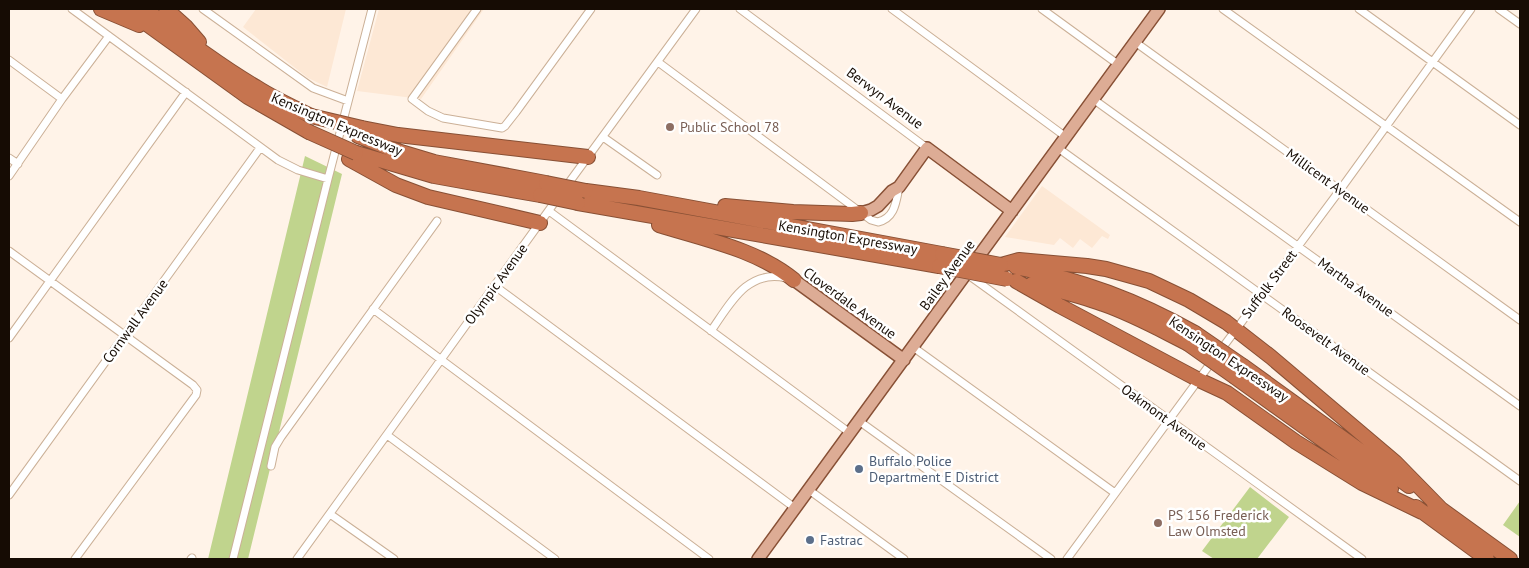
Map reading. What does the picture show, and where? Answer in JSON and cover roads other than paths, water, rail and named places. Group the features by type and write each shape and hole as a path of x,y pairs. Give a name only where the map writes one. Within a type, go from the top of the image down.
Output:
{"highway":[{"path":"101,9 158,33"},
{"name":"Kensington Expressway","path":"126,9 248,97 353,156 434,176 639,198 940,260 1001,265 1015,272"},
{"name":"Kensington Expressway","path":"145,9 218,62 282,103 311,116 360,132 394,150 434,162 543,189 578,203 1015,272 1056,276 1107,291 1132,301 1156,312 1239,372 1441,509 1510,559"},
{"path":"166,9 186,27 218,62"},
{"path":"360,132 588,157"},
{"path":"353,156 396,185 428,198 540,223"},
{"path":"639,198 793,212 861,213"},
{"path":"606,208 742,251 774,266 794,280"},
{"path":"1015,272 1087,266 1148,281 1190,300 1218,316 1271,356 1394,462 1441,509"},
{"path":"1015,272 1068,310 1227,393 1296,442 1340,470 1362,483 1422,512"},
{"name":"Kensington Expressway","path":"1239,372 1422,512 1487,559"}],"main road":[{"name":"Bailey Avenue","path":"759,559 1159,9"},
{"path":"861,213 878,206 892,191 899,187 927,148"},
{"name":"Berwyn Avenue","path":"927,148 1012,211"},
{"name":"Cloverdale Avenue","path":"794,280 904,360"}],"street":[{"path":"72,9 278,160 298,170 328,179"},
{"path":"203,9 313,88 348,101"},
{"path":"233,559 372,9"},
{"path":"477,9 412,100 443,118 498,128 504,127 591,9"},
{"name":"Olympic Avenue","path":"296,559 696,9"},
{"name":"Berwyn Avenue","path":"740,9 927,148"},
{"path":"892,9 1066,137"},
{"path":"1042,9 1119,65"},
{"path":"1223,9 1520,222"},
{"path":"1359,9 1520,125"},
{"name":"Suffolk Street","path":"1067,559 1170,421 1261,294 1340,190 1471,9"},
{"path":"1499,9 1520,24"},
{"path":"9,176 62,99 109,36"},
{"name":"Millicent Avenue","path":"1135,42 1520,320"},
{"path":"9,60 62,99"},
{"path":"658,62 861,213"},
{"path":"9,338 186,92"},
{"name":"Martha Avenue","path":"1094,99 1520,406"},
{"path":"603,137 657,175"},
{"name":"Cornwall Avenue","path":"9,495 260,148"},
{"name":"Roosevelt Avenue","path":"1058,148 1520,481"},
{"path":"9,158 18,164"},
{"path":"548,211 850,433"},
{"path":"271,466 275,448 281,437 437,221"},
{"path":"9,251 195,387 196,395 75,559"},
{"name":"Oakmont Avenue","path":"966,274 1362,559"},
{"name":"Cloverdale Avenue","path":"711,331 738,293 747,285 757,279 770,276 794,280"},
{"path":"495,286 795,508"},
{"path":"373,309 709,559"},
{"path":"913,348 1115,493"},
{"path":"859,421 1051,559"},
{"path":"387,435 554,559"},
{"path":"809,490 904,559"},
{"path":"330,514 394,559"}],"place":[{"name":"Public School 78","path":"670,127"},
{"name":"Buffalo Police Department E District","path":"859,469"},
{"name":"PS 156 Frederick Law Olmsted","path":"1158,523"},
{"name":"Fastrac","path":"810,540"}]}
